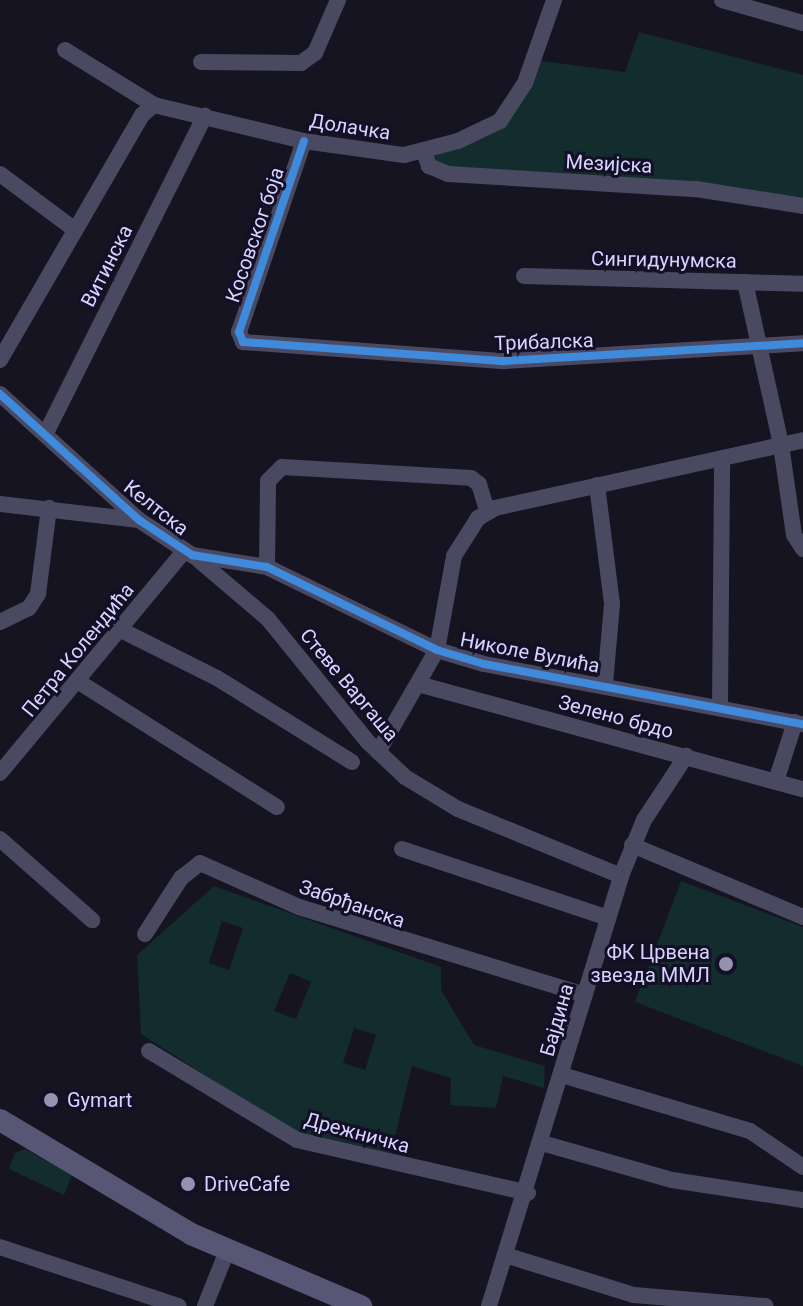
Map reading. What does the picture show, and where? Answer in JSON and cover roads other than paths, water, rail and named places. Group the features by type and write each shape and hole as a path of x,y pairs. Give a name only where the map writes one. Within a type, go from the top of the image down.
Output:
{"main road":[{"path":"0,1120 110,1189 227,1251 361,1306"}],"street":[{"path":"201,62 301,63 315,53 338,0"},
{"name":"Долачка","path":"65,50 154,105 304,141 376,154 424,151 475,135 508,112 525,83 554,0"},
{"path":"722,0 803,23"},
{"path":"0,360 142,115 154,105"},
{"name":"Витинска","path":"46,433 205,116"},
{"name":"Косовског боја","path":"240,339 304,141"},
{"name":"Мезијска","path":"424,151 429,166 448,174 696,189 803,206"},
{"path":"0,174 75,230"},
{"name":"Сингидунумска","path":"524,276 803,284"},
{"path":"745,282 781,445 794,535 803,549"},
{"name":"Трибалска","path":"240,339 504,361 803,343"},
{"name":"Келтска","path":"0,394 139,520 188,553 267,567"},
{"path":"378,752 437,650 454,556 471,524 487,511 803,440"},
{"path":"720,705 722,458"},
{"path":"267,567 268,481 282,467 471,478 479,484 487,511"},
{"path":"597,485 613,613 605,684"},
{"path":"0,504 139,520"},
{"path":"0,622 29,608 38,594 49,508"},
{"name":"Петра Колендића","path":"0,773 188,553"},
{"name":"Стеве Варгаша","path":"188,553 268,619 378,752 417,786 458,809 621,876"},
{"name":"Николе Вулића","path":"267,567 437,650 515,671 720,705 799,723"},
{"path":"121,630 217,678 352,762"},
{"path":"79,682 277,807"},
{"name":"Зелено брдо","path":"418,684 803,789"},
{"path":"776,781 799,723"},
{"name":"Бајдина","path":"489,1306 528,1193 632,845 686,756"},
{"path":"0,839 92,920"},
{"path":"632,845 803,917"},
{"path":"402,849 608,918"},
{"name":"Забрђанска","path":"145,934 181,878 200,863 299,907 585,995"},
{"name":"Дрежничка","path":"149,1051 297,1140 528,1193"},
{"path":"562,1075 750,1131 803,1167"},
{"path":"542,1143 672,1180 803,1200"},
{"path":"0,1247 178,1306"},
{"path":"205,1306 227,1251"},
{"path":"508,1256 634,1295 766,1306"}],"place":[{"name":"ФК Црвена звезда ММЛ","path":"726,964"},
{"name":"Gymart","path":"51,1100"},
{"name":"DriveCafe","path":"188,1184"}]}
